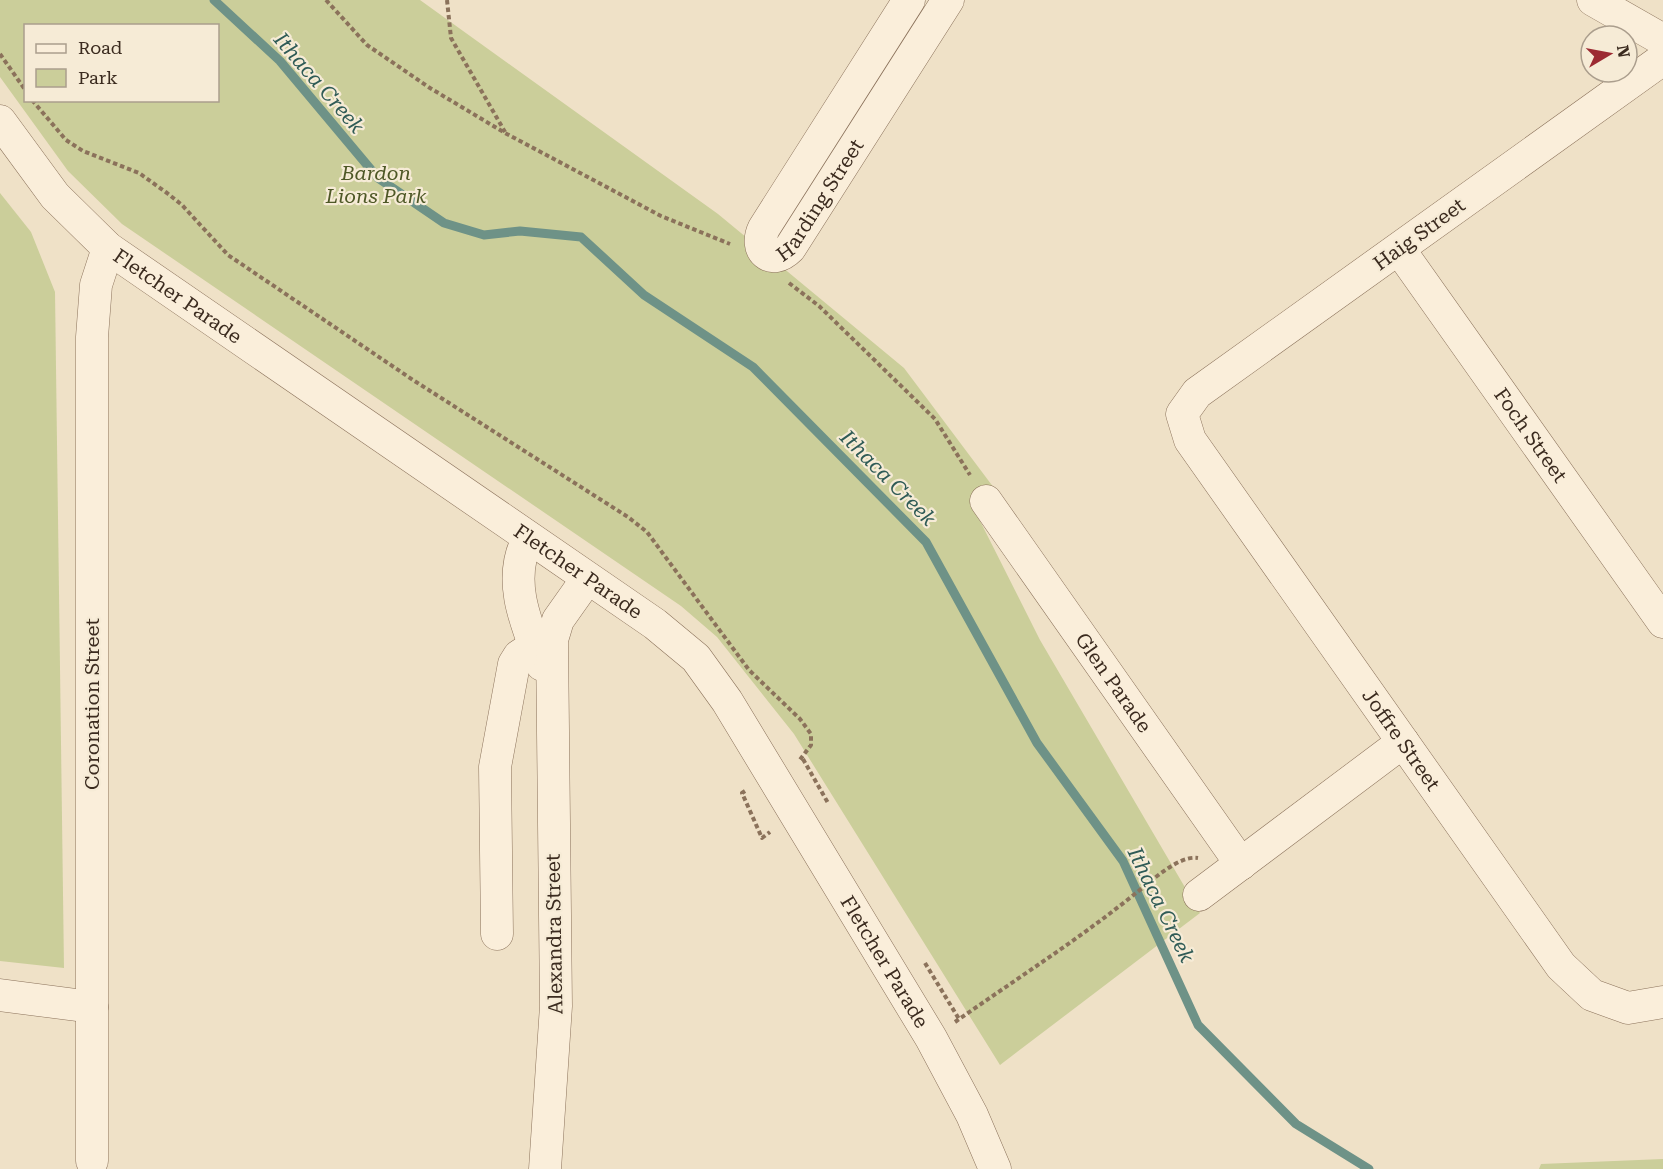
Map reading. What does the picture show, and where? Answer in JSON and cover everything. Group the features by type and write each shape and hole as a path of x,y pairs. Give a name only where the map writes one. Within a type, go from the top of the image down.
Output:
{"street":[{"name":"Harding Street","path":"909,0 764,228 759,244 771,256 780,256 790,248 948,0"},
{"path":"1593,0 1663,40"},
{"name":"Haig Street","path":"1182,414 1197,393 1663,60"},
{"name":"Fletcher Parade","path":"0,121 55,196 108,248 674,638 696,658 727,701 773,775 931,1038 972,1115 995,1169"},
{"name":"Coronation Street","path":"92,1161 92,337 96,285 108,248"},
{"name":"Foch Street","path":"1399,249 1663,622"},
{"name":"Joffre Street","path":"1182,414 1191,440 1561,966 1592,995 1628,1008 1663,1002"},
{"name":"Glen Parade","path":"986,501 1241,864"},
{"name":"Alexandra Street","path":"528,539 520,559 518,579 525,620 551,698"},
{"name":"Alexandra Street","path":"544,1169 556,1006 551,698 554,628 587,579"},
{"path":"496,933 496,756 514,664 522,654 534,646"},
{"path":"1199,895 1403,742"},
{"path":"0,995 93,1006"}],"path":[{"path":"326,0 367,45 505,133 661,216 733,246"},
{"path":"447,0 451,38 505,133"},
{"path":"0,54 24,89"},
{"path":"34,102 66,140 83,151 139,173 167,193 182,205 228,255 413,380 628,517 647,532 749,670 800,719 811,734 811,745 802,759 773,775"},
{"path":"783,278 819,306 934,419 986,501"},
{"path":"959,1019 1099,923 1156,878"}],"green space":[{"name":"Bardon Lions Park","path":"0,0 420,0 718,214 904,368 997,492 975,511 1040,640 1200,913 1000,1065 794,734 717,637 681,606 122,224 68,171 0,77"},
{"path":"0,193 31,232 55,292 64,968 0,961"},
{"path":"1663,1159 1663,1169 1539,1169 1541,1164"}],"waterway":[{"name":"Ithaca Creek","path":"214,0 280,61 378,178 444,223 484,235 520,231 581,237 644,295 753,367 926,542 1037,743 1123,861 1198,1025 1296,1124 1369,1169"}]}
